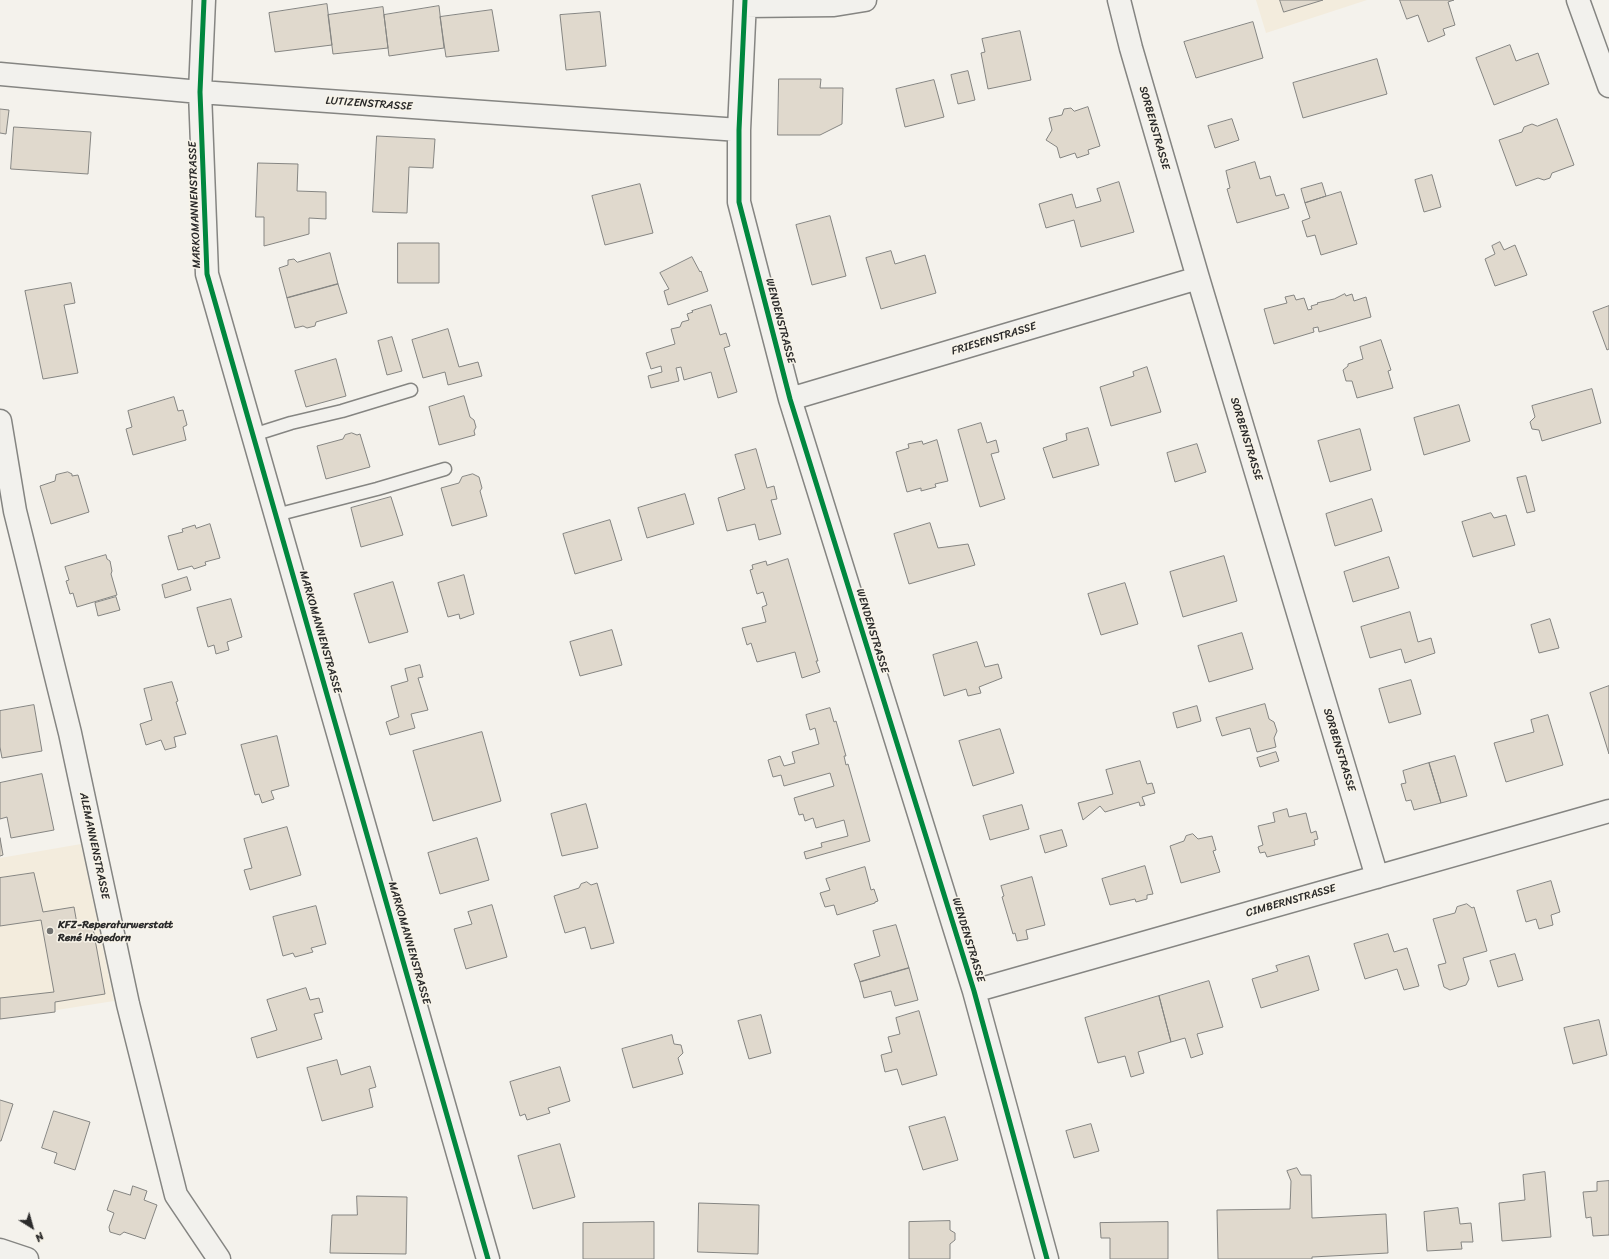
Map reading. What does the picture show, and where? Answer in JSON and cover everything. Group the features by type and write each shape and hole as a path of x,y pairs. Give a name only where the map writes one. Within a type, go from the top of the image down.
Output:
{"street":[{"name":"MARKOMANNENSTRASSE","path":"204,0 200,92 207,274 488,1259"},
{"path":"745,3 834,5 865,0"},
{"name":"SORBENSTRASSE","path":"1119,0 1134,61 1377,877"},
{"path":"1578,0 1609,86"},
{"name":"WENDENSTRASSE","path":"745,3 739,130 739,202 790,400 974,991 1047,1259"},
{"name":"LUTIZENSTRASSE","path":"0,74 200,92 739,130"},
{"name":"FRIESENSTRASSE","path":"790,400 1198,278"},
{"name":"ALEMANNENSTRASSE","path":"0,421 15,511 70,733 128,1004 176,1194 219,1259"},
{"name":"CIMBERNSTRASSE","path":"974,991 1609,811"},
{"path":"0,1250 27,1259"}],"lane":[{"path":"253,435 291,423 342,411 411,390"},
{"path":"276,515 377,489 445,469"}],"shaded area":[{"path":"1256,0 1367,0 1266,33"},
{"name":"KFZ-Reperaturwerstatt René Hagedorn","path":"81,844 114,1001 0,1019 0,858"}],"building":[{"path":"1280,0 1323,0 1284,12"},
{"path":"1400,0 1454,0 1448,2 1455,25 1443,29 1445,35 1428,42 1418,15 1407,19"},
{"path":"327,4 332,45 275,52 269,13"},
{"path":"439,6 444,48 389,56 384,15"},
{"path":"383,7 388,48 333,54 328,15"},
{"path":"492,10 499,51 446,57 440,17"},
{"path":"600,12 606,66 566,70 560,15"},
{"path":"1253,22 1263,58 1196,78 1184,42"},
{"path":"1020,31 1031,80 988,89 981,53 985,52 982,39"},
{"path":"1510,45 1516,61 1538,53 1549,84 1494,105 1476,58"},
{"path":"1377,59 1387,94 1303,118 1293,83"},
{"path":"968,71 975,100 958,104 951,75"},
{"path":"779,79 821,79 820,88 843,88 842,124 820,135 778,135"},
{"path":"934,80 944,117 905,127 896,89"},
{"path":"1088,107 1100,146 1088,150 1089,154 1077,158 1075,153 1060,158 1057,147 1046,140 1052,130 1049,118 1062,115 1064,109 1071,108 1074,111"},
{"path":"0,109 9,110 6,134 0,133"},
{"path":"1232,119 1239,140 1215,148 1208,126"},
{"path":"1557,119 1574,165 1552,173 1550,178 1544,180 1538,178 1516,186 1499,140 1522,132 1524,127 1532,124 1537,126"},
{"path":"14,127 91,132 88,174 11,169"},
{"path":"377,136 435,139 433,168 409,167 407,213 373,212"},
{"path":"1255,162 1260,179 1270,176 1276,196 1284,194 1289,208 1237,223 1227,189 1230,188 1226,171"},
{"path":"258,163 298,164 297,191 326,192 326,219 309,218 309,234 264,246 264,217 256,217"},
{"path":"1432,175 1441,207 1424,212 1415,180"},
{"path":"1119,182 1134,232 1081,247 1074,220 1046,228 1039,204 1072,194 1076,208 1101,201 1097,189"},
{"path":"1322,183 1326,196 1305,203 1301,189"},
{"path":"640,184 653,233 605,245 592,196"},
{"path":"1341,192 1357,244 1321,255 1315,235 1307,237 1302,221 1310,218 1305,203"},
{"path":"830,216 846,276 812,285 796,225"},
{"path":"1500,242 1504,250 1515,245 1527,275 1495,286 1485,259 1495,254 1492,246"},
{"path":"398,243 439,243 439,283 398,283"},
{"path":"891,251 895,264 925,255 936,293 881,309 866,258"},
{"path":"330,253 338,284 287,298 279,268 288,265 288,260 294,259 297,262"},
{"path":"692,257 700,272 701,271 708,291 668,305 664,291 669,289 660,273"},
{"path":"71,283 75,303 64,305 78,373 43,379 25,291"},
{"path":"338,284 347,313 316,322 315,326 295,328 287,298"},
{"path":"1345,294 1346,296 1352,294 1354,301 1366,297 1371,317 1319,332 1318,327 1313,328 1314,332 1274,344 1264,309 1287,303 1285,297 1294,295 1296,300 1304,298 1308,310 1312,309 1311,306 1318,304 1317,303 1334,299"},
{"path":"711,305 720,335 726,333 730,346 724,348 737,392 718,398 711,372 684,380 681,367 676,368 679,381 651,388 648,376 662,372 661,366 651,369 646,353 675,344 671,329 680,327 682,322 689,320 687,314 693,312 692,311"},
{"path":"1609,306 1609,349 1607,350 1593,312"},
{"path":"448,329 459,367 478,362 482,376 448,385 445,372 423,378 412,340"},
{"path":"392,337 402,371 387,375 378,341"},
{"path":"1381,340 1391,370 1388,371 1393,388 1357,398 1352,381 1346,381 1343,370 1348,366 1348,364 1363,359 1360,347"},
{"path":"336,359 346,396 306,407 295,371"},
{"path":"1147,367 1161,412 1111,426 1100,387 1134,376 1133,372"},
{"path":"1592,389 1601,423 1542,441 1539,430 1532,429 1530,422 1535,417 1532,406"},
{"path":"464,396 470,417 474,420 476,427 474,431 475,435 439,445 429,407"},
{"path":"174,397 178,411 183,410 187,425 183,427 186,440 133,455 126,429 132,427 128,411"},
{"path":"1459,405 1470,441 1424,455 1414,418"},
{"path":"981,423 987,443 996,440 999,452 991,454 1005,499 980,507 958,430"},
{"path":"1088,428 1099,465 1053,478 1043,448 1067,440 1066,434"},
{"path":"1360,429 1371,470 1330,482 1318,441"},
{"path":"352,433 357,435 360,434 370,467 326,479 317,446 343,439 345,435"},
{"path":"937,440 948,481 935,484 936,487 921,491 921,488 907,492 896,452 909,448 908,444 922,441 923,444"},
{"path":"1197,444 1206,472 1175,482 1167,453"},
{"path":"756,449 767,488 774,486 777,499 771,500 781,534 759,540 755,524 727,531 718,498 745,489 735,455"},
{"path":"68,472 72,474 72,476 78,475 89,512 51,524 40,486 55,481 56,475"},
{"path":"473,474 479,477 482,488 480,491 487,516 452,526 441,488 459,483 462,477"},
{"path":"1526,476 1535,511 1527,513 1517,478"},
{"path":"685,494 694,524 647,538 638,508"},
{"path":"391,497 403,535 361,547 351,508"},
{"path":"1372,499 1382,531 1335,546 1326,514"},
{"path":"1491,513 1494,518 1506,515 1515,545 1473,557 1462,522"},
{"path":"610,520 622,560 575,574 563,534"},
{"path":"930,523 938,548 968,544 975,565 909,584 894,534"},
{"path":"210,524 220,558 205,562 206,565 194,569 192,566 178,570 168,536 183,532 182,529 195,525 196,528"},
{"path":"106,555 107,559 110,561 112,571 111,574 117,595 77,607 73,593 70,594 66,581 69,580 65,567"},
{"path":"1224,556 1237,601 1183,617 1170,572"},
{"path":"1389,557 1399,588 1353,602 1344,572"},
{"path":"788,559 820,672 802,678 795,652 757,662 751,643 747,645 742,628 766,622 762,607 767,605 763,592 757,594 750,570 753,569 752,565 766,561 767,565"},
{"path":"464,575 474,614 460,619 459,614 448,617 438,583"},
{"path":"187,577 191,590 165,598 162,585"},
{"path":"393,582 408,632 369,643 354,594"},
{"path":"1125,583 1138,624 1101,635 1088,594"},
{"path":"116,597 120,610 98,616 95,603"},
{"path":"231,599 242,637 227,642 229,650 216,654 214,645 208,647 197,608"},
{"path":"1410,612 1418,642 1431,638 1435,653 1405,663 1401,649 1370,658 1361,627"},
{"path":"1550,619 1559,648 1539,653 1531,625"},
{"path":"612,630 622,665 580,676 570,642"},
{"path":"1242,633 1253,669 1209,682 1198,646"},
{"path":"977,642 985,667 998,664 1002,678 979,687 981,693 968,696 966,689 944,696 933,655"},
{"path":"420,665 423,677 418,678 428,710 411,714 415,728 390,735 386,722 399,717 391,686 408,681 405,669"},
{"path":"1411,680 1421,714 1389,723 1379,689"},
{"path":"172,682 178,701 176,702 186,734 174,737 176,747 165,750 161,740 146,745 140,724 152,720 144,689"},
{"path":"1609,686 1609,754 1590,693"},
{"path":"1265,704 1269,719 1274,722 1277,731 1274,738 1276,747 1257,752 1250,728 1222,736 1216,718"},
{"path":"34,705 42,751 2,758 0,747 0,711"},
{"path":"1197,706 1201,721 1177,728 1173,713"},
{"path":"830,708 834,722 836,721 846,756 844,756 846,765 848,764 870,841 806,859 804,852 822,847 821,843 848,836 844,820 816,828 813,818 805,821 803,814 799,815 794,798 834,786 830,773 784,786 781,775 773,777 768,760 780,756 784,766 795,763 792,752 819,744 815,728 810,730 806,715"},
{"path":"1548,715 1563,765 1506,782 1494,743 1534,732 1531,720"},
{"path":"1000,729 1014,773 973,786 959,741"},
{"path":"482,732 501,801 433,821 413,751"},
{"path":"277,736 289,786 271,791 274,799 262,803 259,794 255,795 241,745"},
{"path":"1276,752 1279,761 1260,767 1257,758"},
{"path":"1455,756 1467,796 1441,803 1429,763"},
{"path":"1140,761 1147,784 1152,783 1155,793 1142,797 1145,805 1140,806 1139,802 1105,812 1100,806 1083,820 1078,803 1113,794 1106,770"},
{"path":"1429,763 1441,803 1414,810 1411,800 1406,801 1401,784 1406,783 1403,771"},
{"path":"42,774 54,830 11,838 7,817 0,819 0,783"},
{"path":"586,804 598,848 562,856 551,814"},
{"path":"1022,805 1029,829 990,840 983,816"},
{"path":"1287,809 1289,817 1306,813 1311,833 1316,831 1318,839 1314,840 1315,845 1267,857 1265,852 1260,853 1258,847 1263,845 1258,826 1275,822 1273,813"},
{"path":"287,827 301,875 250,890 244,870 252,868 244,839"},
{"path":"1062,830 1067,846 1045,853 1040,836"},
{"path":"1193,834 1198,839 1212,836 1216,850 1213,851 1220,872 1181,883 1170,846 1184,841 1186,836"},
{"path":"0,838 3,855 0,856"},
{"path":"477,838 489,880 440,894 428,853"},
{"path":"1145,866 1153,894 1147,895 1147,899 1136,902 1135,899 1110,905 1102,879"},
{"path":"865,867 871,890 874,889 878,901 837,915 834,905 825,907 820,893 830,890 826,879"},
{"path":"34,873 43,912 74,907 77,924 92,923 105,994 55,1002 55,1012 0,1019 0,998 54,992 41,920 0,926 0,878"},
{"path":"1032,877 1045,925 1026,930 1028,939 1017,941 1015,933 1013,934 1002,897 1004,896 1001,886"},
{"path":"1551,881 1560,912 1551,915 1553,925 1539,929 1536,919 1526,922 1517,891"},
{"path":"587,882 591,885 597,883 614,943 591,949 585,927 565,933 554,896 579,888 581,884"},
{"path":"1467,904 1472,908 1474,907 1487,951 1463,958 1469,979 1466,985 1450,990 1444,987 1438,965 1446,963 1433,919 1455,913 1457,907"},
{"path":"492,905 507,957 466,969 454,929 472,924 468,912"},
{"path":"316,906 326,944 311,948 313,952 295,957 293,953 283,956 273,917"},
{"path":"896,925 909,968 860,982 854,964 880,956 873,931"},
{"path":"1388,934 1394,952 1407,948 1419,986 1404,990 1397,969 1365,979 1354,944"},
{"path":"1515,954 1523,980 1498,987 1490,961"},
{"path":"1309,956 1319,990 1261,1008 1252,979 1278,971 1276,966"},
{"path":"909,968 918,1000 895,1006 891,991 864,998 860,982"},
{"path":"1209,981 1223,1027 1197,1034 1203,1054 1191,1058 1185,1038 1171,1042 1159,996"},
{"path":"306,988 310,1000 319,998 323,1012 314,1014 322,1039 257,1058 251,1038 277,1030 267,1000"},
{"path":"1159,996 1171,1042 1138,1052 1144,1073 1131,1077 1125,1056 1098,1063 1085,1018"},
{"path":"919,1011 937,1075 902,1085 897,1069 885,1072 881,1055 892,1052 888,1037 900,1034 896,1018"},
{"path":"761,1015 771,1053 749,1059 738,1021"},
{"path":"1599,1020 1607,1055 1573,1064 1564,1028"},
{"path":"672,1035 674,1044 681,1045 683,1053 678,1058 683,1074 633,1088 622,1049"},
{"path":"337,1060 341,1075 370,1066 376,1087 369,1089 373,1107 322,1121 307,1068"},
{"path":"560,1067 570,1101 548,1108 550,1113 527,1120 525,1114 520,1116 510,1082"},
{"path":"0,1100 13,1104 1,1141 0,1141"},
{"path":"54,1111 90,1122 75,1170 54,1163 57,1153 42,1148"},
{"path":"945,1117 958,1160 923,1170 909,1127"},
{"path":"1091,1124 1099,1151 1074,1158 1066,1131"},
{"path":"560,1144 575,1197 533,1209 518,1156"},
{"path":"1297,1168 1301,1175 1311,1175 1312,1218 1386,1214 1388,1253 1312,1257 1312,1259 1218,1259 1217,1210 1290,1209 1291,1181 1287,1171"},
{"path":"1545,1172 1551,1237 1502,1241 1499,1203 1525,1200 1523,1175"},
{"path":"1609,1181 1609,1235 1593,1236 1591,1217 1586,1218 1583,1192 1597,1191 1597,1182"},
{"path":"133,1186 147,1191 144,1200 157,1205 145,1239 124,1232 120,1235 110,1232 109,1227 114,1213 107,1210 114,1190 130,1195"},
{"path":"357,1196 407,1197 406,1254 330,1253 332,1215 357,1215"},
{"path":"699,1203 759,1205 758,1254 698,1252"},
{"path":"1458,1208 1460,1224 1471,1223 1473,1242 1461,1242 1462,1249 1427,1251 1424,1212"},
{"path":"950,1221 950,1230 955,1233 955,1240 950,1244 950,1259 909,1259 909,1222"},
{"path":"654,1222 654,1259 583,1259 583,1223"},
{"path":"1168,1222 1168,1259 1110,1259 1110,1238 1101,1238 1100,1223"}],"cycle path":[{"path":"204,0 200,92 207,274 488,1259"},
{"path":"745,0 739,130 739,202 790,399 974,991 1047,1259"}],"place":[{"name":"KFZ-Reperaturwerstatt René Hagedorn","path":"50,931"}]}
